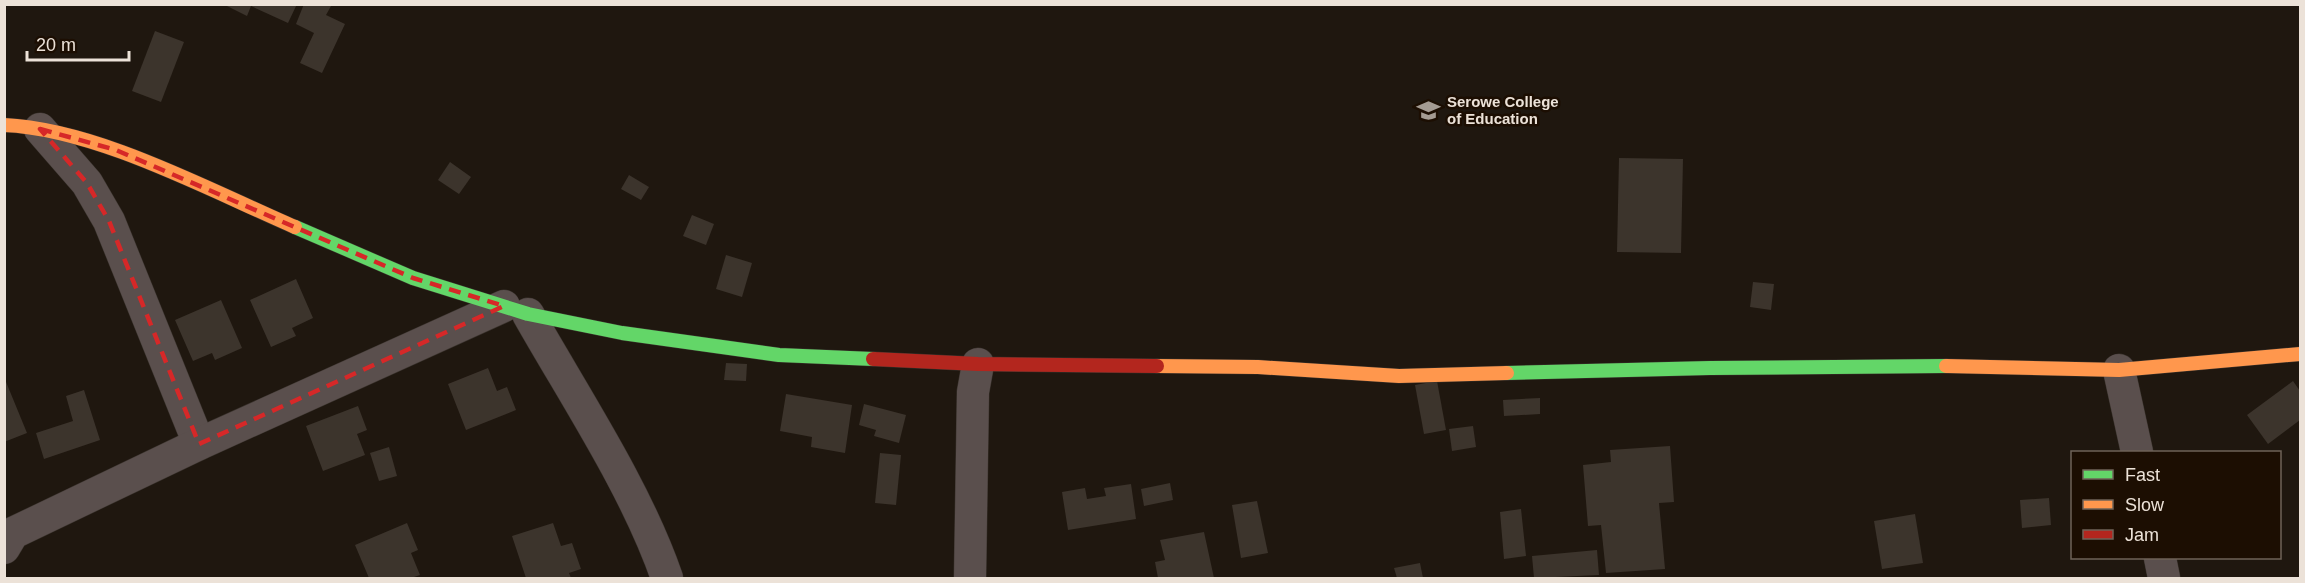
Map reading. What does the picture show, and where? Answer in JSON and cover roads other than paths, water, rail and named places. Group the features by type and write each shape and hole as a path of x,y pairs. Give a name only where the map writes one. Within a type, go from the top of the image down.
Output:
{"street":[{"path":"4,125 40,129 116,150 413,278 516,310 622,333 779,355 978,364 1258,367 1399,376 1710,368 2021,366 2119,370 2301,354"},
{"path":"40,129 87,183 109,221 199,444"},
{"path":"4,548 12,533 199,444 516,310"},
{"path":"516,310 624,484 656,546 667,579"},
{"path":"969,579 973,392 978,364"},
{"path":"2119,370 2137,451"},
{"path":"2160,559 2164,579"}],"place":[{"name":"Serowe College of Education","path":"1429,111"}]}
